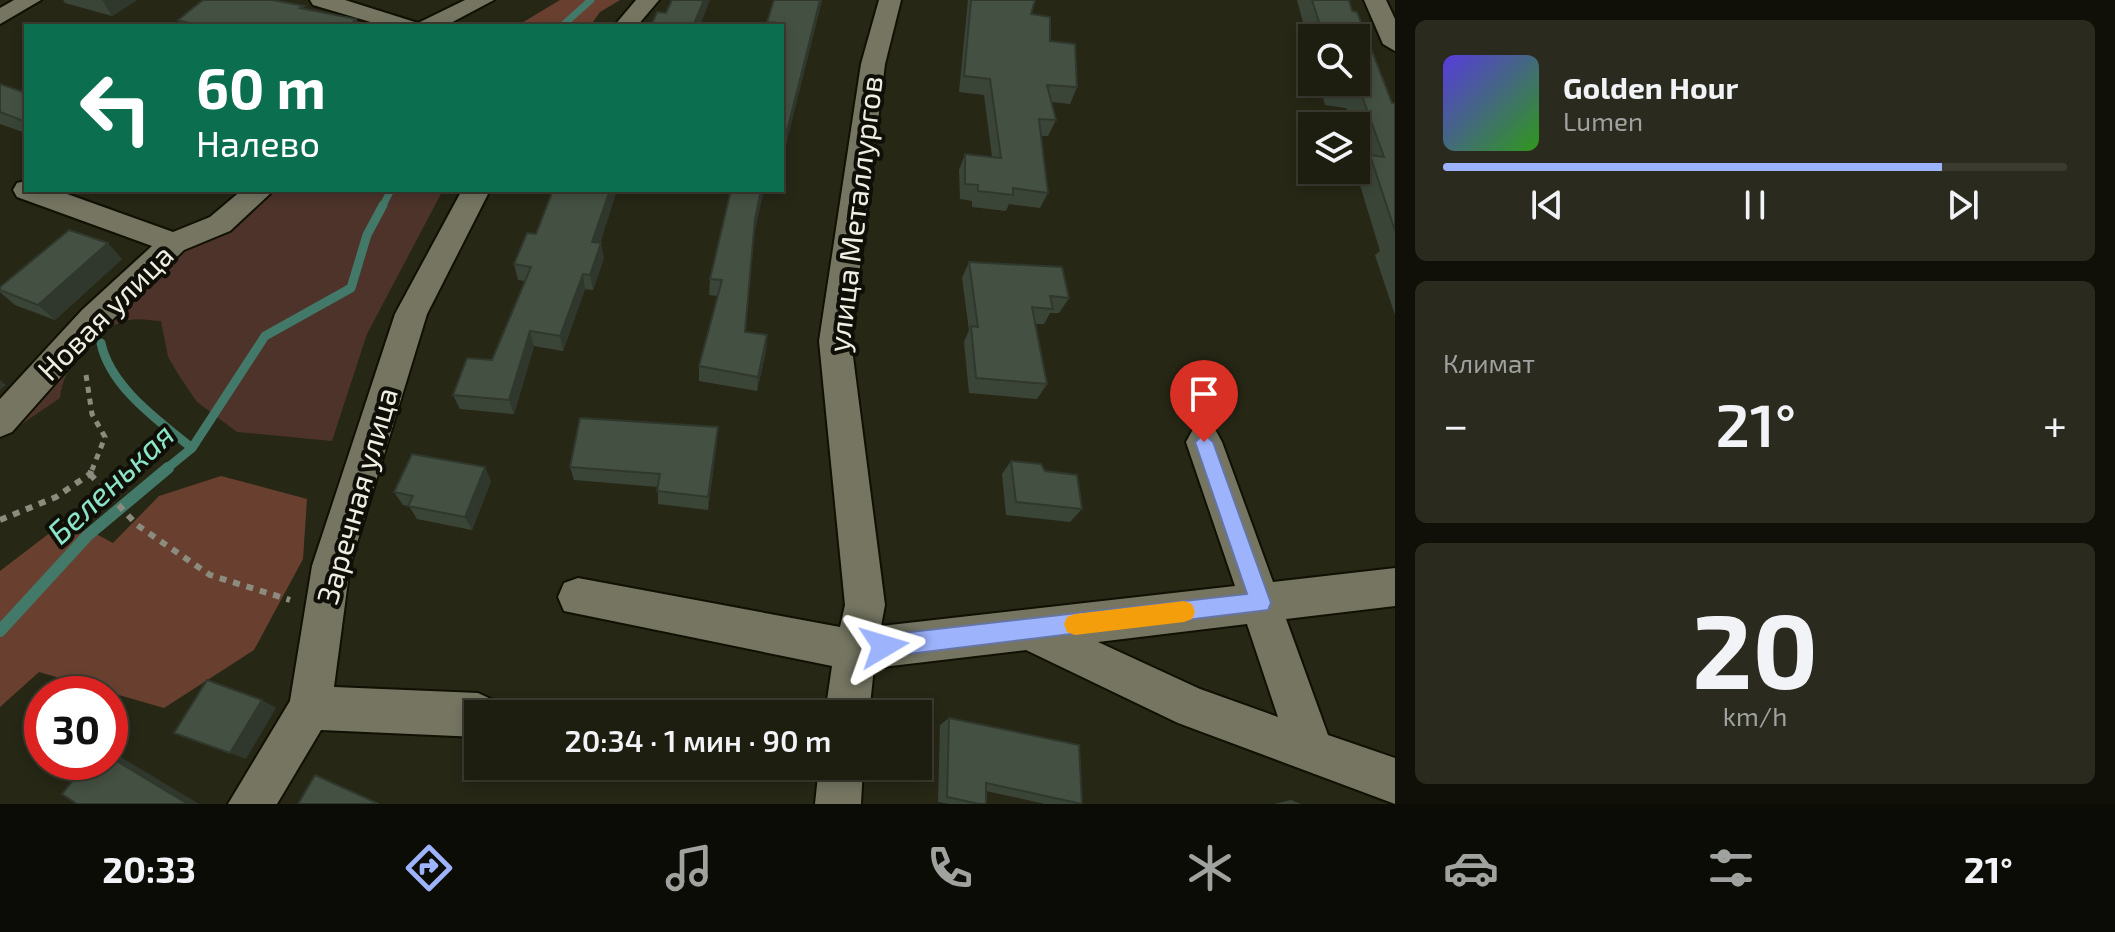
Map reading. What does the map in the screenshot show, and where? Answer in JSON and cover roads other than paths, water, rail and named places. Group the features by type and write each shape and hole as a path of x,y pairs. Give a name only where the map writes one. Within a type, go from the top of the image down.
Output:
{"street":[{"path":"0,17 30,0"},
{"path":"321,0 401,24"},
{"path":"431,24 483,0"},
{"path":"627,24 648,0"},
{"name":"улица Металлургов","path":"849,700 865,605 835,341 873,64 890,0"},
{"path":"1375,0 1395,44"},
{"path":"0,180 24,189"},
{"path":"32,192 174,243"},
{"name":"Новая улица","path":"0,422 93,319 174,243 220,224 258,192"},
{"name":"Заречная улица","path":"251,804 310,708 331,566 411,314 475,192"},
{"path":"1204,442 1312,751"},
{"path":"578,597 855,650 1395,587"},
{"path":"1027,630 1193,708 1395,781"},
{"path":"310,708 464,714"},
{"path":"838,804 840,780"}],"waterway":[{"name":"Беленькая","path":"564,24 591,0"},
{"name":"Беленькая","path":"382,207 390,192"},
{"name":"Беленькая","path":"192,448 265,336 351,288 367,235 383,205"},
{"path":"101,343 106,359 125,388 151,415 192,448"},
{"name":"Беленькая","path":"165,470 192,448"},
{"name":"Беленькая","path":"0,631 88,535 168,468"}]}
